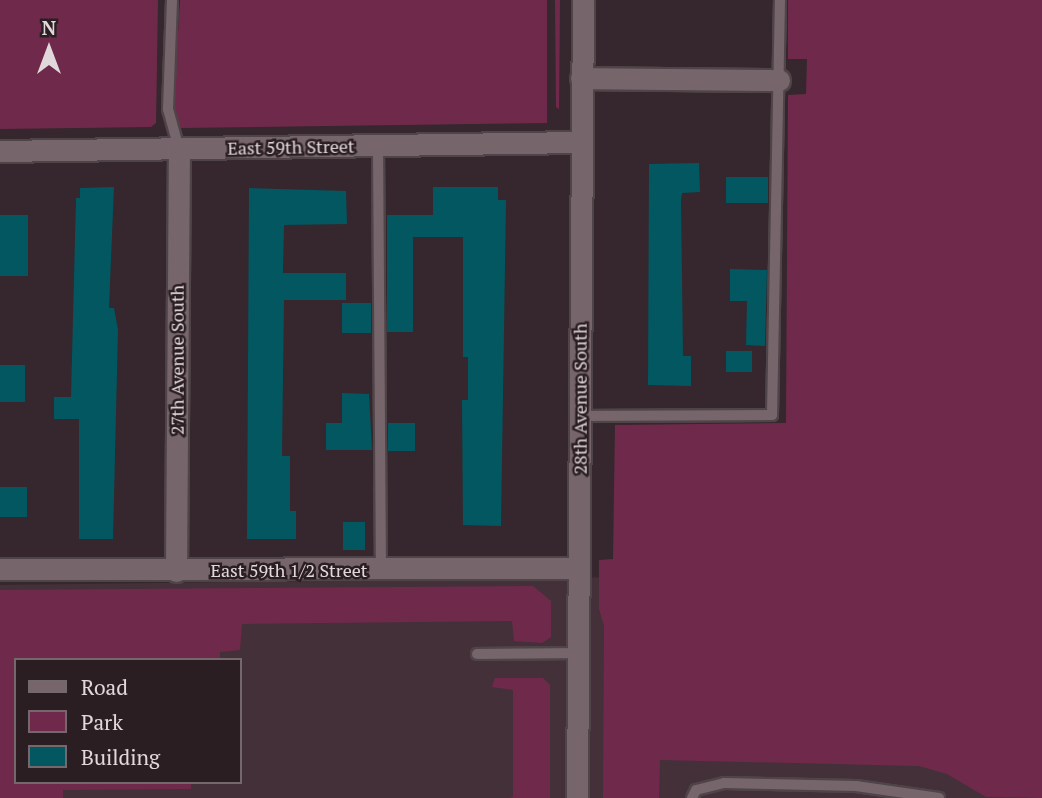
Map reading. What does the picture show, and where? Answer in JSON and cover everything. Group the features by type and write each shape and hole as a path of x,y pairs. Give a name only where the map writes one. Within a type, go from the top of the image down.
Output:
{"street":[{"name":"28th Avenue South","path":"577,798 583,0"},
{"path":"581,78 779,80"},
{"name":"East 59th Street","path":"0,151 581,142"},
{"name":"27th Avenue South","path":"176,571 178,149"},
{"name":"East 59th 1/2 Street","path":"0,569 176,571 579,568"}],"lane":[{"path":"172,0 168,109 178,149"},
{"path":"580,416 772,415 780,0"},
{"path":"378,146 381,569"},
{"path":"477,654 578,653"},
{"path":"692,798 696,790 724,783 856,786 939,798"}],"shaded area":[{"path":"1042,0 1042,798 0,798 0,585 869,574"}],"green space":[{"path":"0,0 158,0 156,123 151,127 0,129"},
{"path":"180,0 547,0 547,123 179,128 173,116"},
{"path":"555,0 560,0 559,109 556,107"},
{"path":"788,0 1042,0 1042,798 986,797 947,774 919,766 660,760 659,798 603,798 604,626 599,609 599,560 613,559 615,425 786,423 788,95 806,94 807,59 788,59"},
{"path":"533,586 551,601 551,637 542,643 514,641 512,621 242,624 240,650 220,652 220,658 14,658 14,784 191,784 191,789 63,790 63,798 0,798 0,590"},
{"path":"495,678 543,678 550,685 550,798 508,798 513,797 513,690 492,687"}],"building":[{"path":"699,163 700,192 682,193 681,200 683,356 691,356 691,386 648,385 649,164"},
{"path":"726,177 768,177 768,203 726,203"},
{"path":"114,187 109,308 114,308 118,330 113,539 79,539 79,419 54,419 54,397 71,397 76,198 80,198 80,188"},
{"path":"433,187 498,187 498,200 506,200 501,526 463,525 462,400 468,400 468,357 463,357 463,237 413,237 413,332 387,332 387,215 433,215"},
{"path":"249,188 346,191 347,224 284,225 283,273 346,273 346,300 284,300 282,456 290,456 290,511 296,511 296,539 247,539"},
{"path":"0,215 28,215 28,276 0,276"},
{"path":"730,269 767,270 765,346 746,345 747,301 730,301"},
{"path":"342,303 371,303 371,333 342,333"},
{"path":"726,351 752,351 752,372 726,372"},
{"path":"0,365 25,365 25,402 0,402"},
{"path":"342,393 369,394 372,450 326,450 326,423 342,423"},
{"path":"388,423 415,423 415,451 388,451"},
{"path":"0,487 27,487 27,517 0,517"},
{"path":"343,522 365,522 365,550 343,550"}]}
